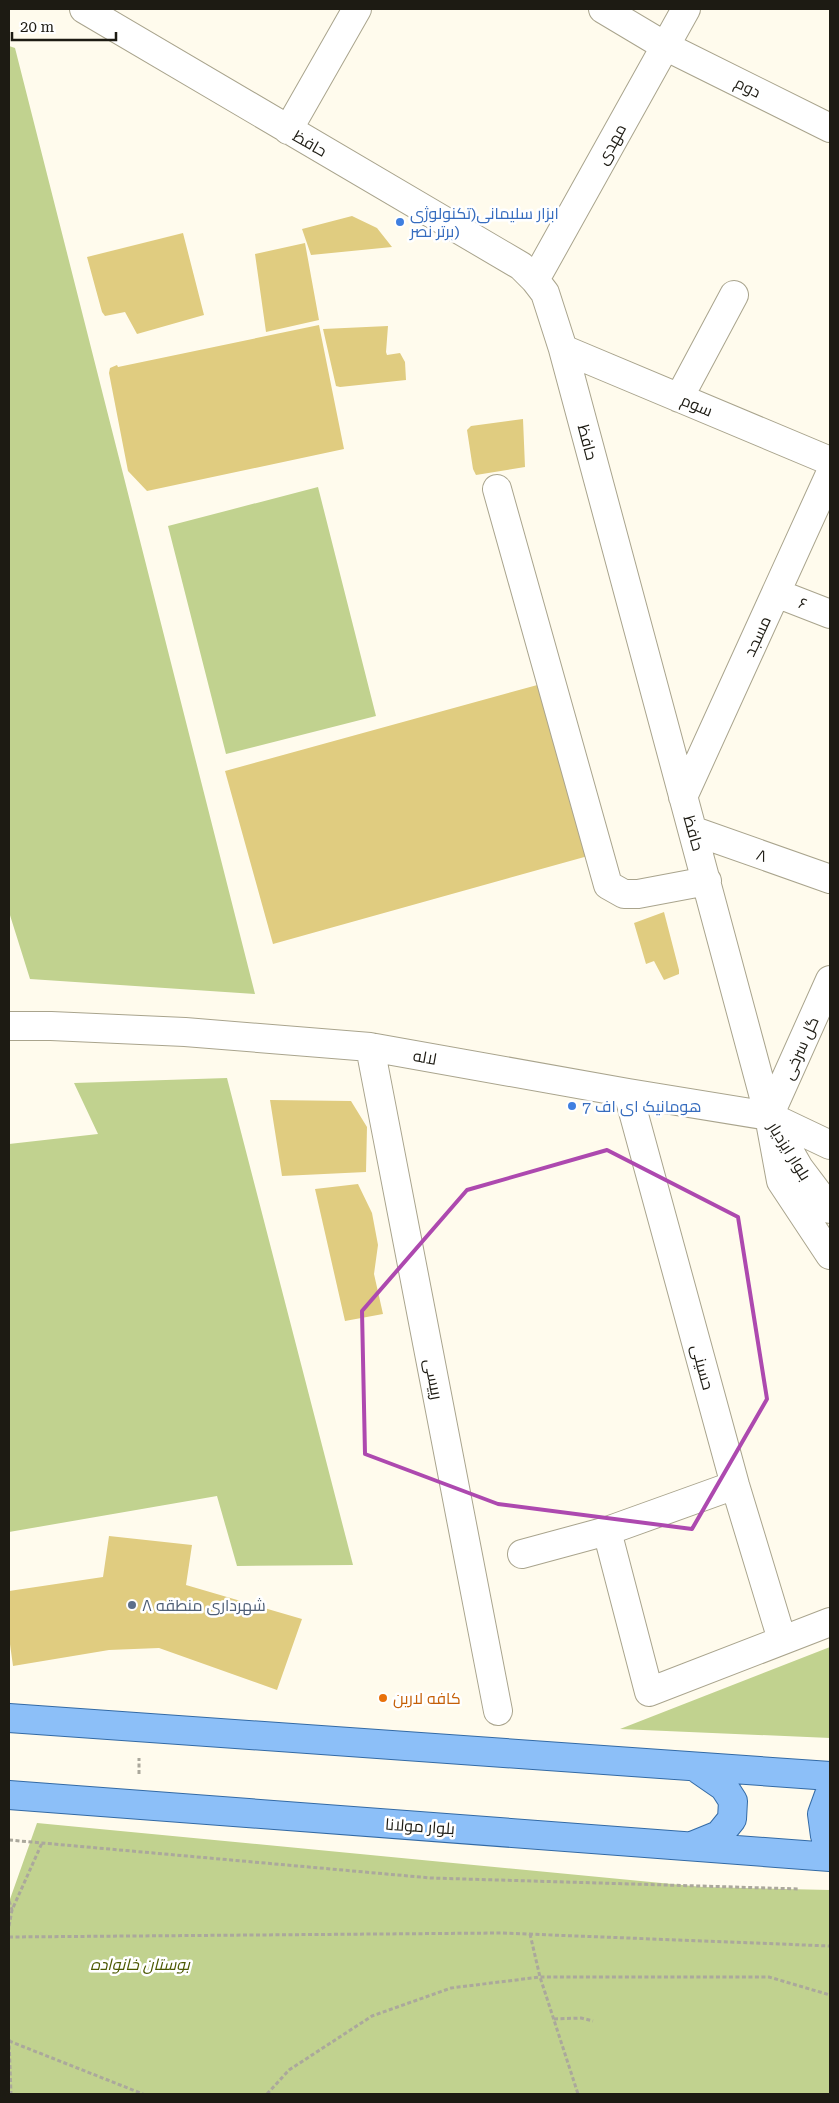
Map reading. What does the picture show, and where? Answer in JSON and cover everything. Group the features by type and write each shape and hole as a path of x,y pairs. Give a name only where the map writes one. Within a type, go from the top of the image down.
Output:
{"main road":[{"path":"9,1718 830,1776"},
{"path":"691,1846 719,1835 732,1819 733,1801 724,1787 694,1767"},
{"path":"830,1792 822,1814 825,1836 830,1841"},
{"name":"بلوار مولانا","path":"9,1795 830,1857"}],"street":[{"name":"حافظ","path":"84,9 521,266 535,280 545,294 563,349 769,1116"},
{"path":"288,130 357,9"},
{"name":"دوم","path":"603,9 666,46 830,128"},
{"name":"مهدی","path":"535,280 686,9"},
{"path":"679,398 734,295"},
{"name":"سوم","path":"563,349 830,461"},
{"name":"مسجد","path":"683,797 830,474"},
{"path":"497,489 608,885 624,894 638,894 707,881"},
{"name":"۶","path":"776,593 830,614"},
{"name":"۸","path":"694,831 830,879"},
{"name":"گل سرخی","path":"769,1116 830,980"},
{"name":"لاله","path":"9,1026 185,1032 370,1047 769,1116 830,1145"},
{"name":"رییسی","path":"370,1047 498,1711"},
{"name":"حسینی","path":"628,1093 735,1485 782,1640"},
{"name":"بلوار ایزدیار","path":"769,1116 798,1168 830,1209"},
{"name":"بلوار ایزدیار","path":"769,1116 781,1181 830,1255"},
{"path":"522,1554 607,1531 735,1485"},
{"path":"607,1531 649,1692 830,1622"}],"path":[{"path":"137,1805 141,1727"},
{"path":"9,1840 431,1878 801,1889"},
{"path":"9,1926 12,1910 42,1843"},
{"path":"9,1902 12,1910"},
{"path":"9,1937 530,1934 830,1946"},
{"path":"530,1934 540,1977 578,2094"},
{"path":"267,2094 289,2070 372,2016 451,1988 540,1977 769,1977 830,1994"},
{"path":"554,2019 581,2018 593,2021"},
{"path":"11,2094 9,2040 143,2094"}],"highlighted area":[{"path":"607,1150 738,1217 767,1399 692,1529 498,1504 365,1454 362,1311 467,1190"}],"green space":[{"path":"9,46 15,48 255,994 30,979 9,912"},
{"path":"318,487 376,716 226,754 168,526"},
{"path":"227,1078 353,1565 237,1566 217,1496 9,1532 9,1144 98,1134 74,1083"},
{"path":"830,1647 830,1738 620,1729"},
{"name":"بوستان خانواده","path":"37,1823 703,1887 830,1890 830,2094 9,2094 9,1902"}],"building":[{"path":"352,216 377,228 392,247 311,255 302,229"},
{"path":"183,233 204,315 137,334 125,312 105,316 102,312 87,257"},
{"path":"305,243 319,320 266,332 255,254"},
{"path":"319,325 344,449 147,491 128,471 109,373 110,368 117,365 118,367"},
{"path":"388,326 387,355 400,353 405,362 406,380 336,386 323,329"},
{"path":"523,419 525,467 476,475 473,469 467,430 471,426"},
{"path":"541,684 588,856 273,944 225,771"},
{"path":"664,912 679,974 664,980 654,961 646,964 634,923"},
{"path":"270,1100 351,1101 367,1127 366,1172 282,1176"},
{"path":"358,1184 372,1213 378,1245 374,1274 383,1314 345,1321 315,1189"},
{"name":"شهرداری منطقه ۸","path":"109,1536 192,1545 186,1585 302,1619 277,1690 159,1648 109,1650 13,1666 9,1637 9,1591 103,1577"}],"place":[{"name":"ابزار سلیمانی(تکنولوژی برتر نصر)","path":"400,222"},
{"name":"هومانیک ای اف 7","path":"572,1106"},
{"name":"شهرداری منطقه ۸","path":"132,1605"},
{"name":"کافه لارین","path":"383,1698"}]}
